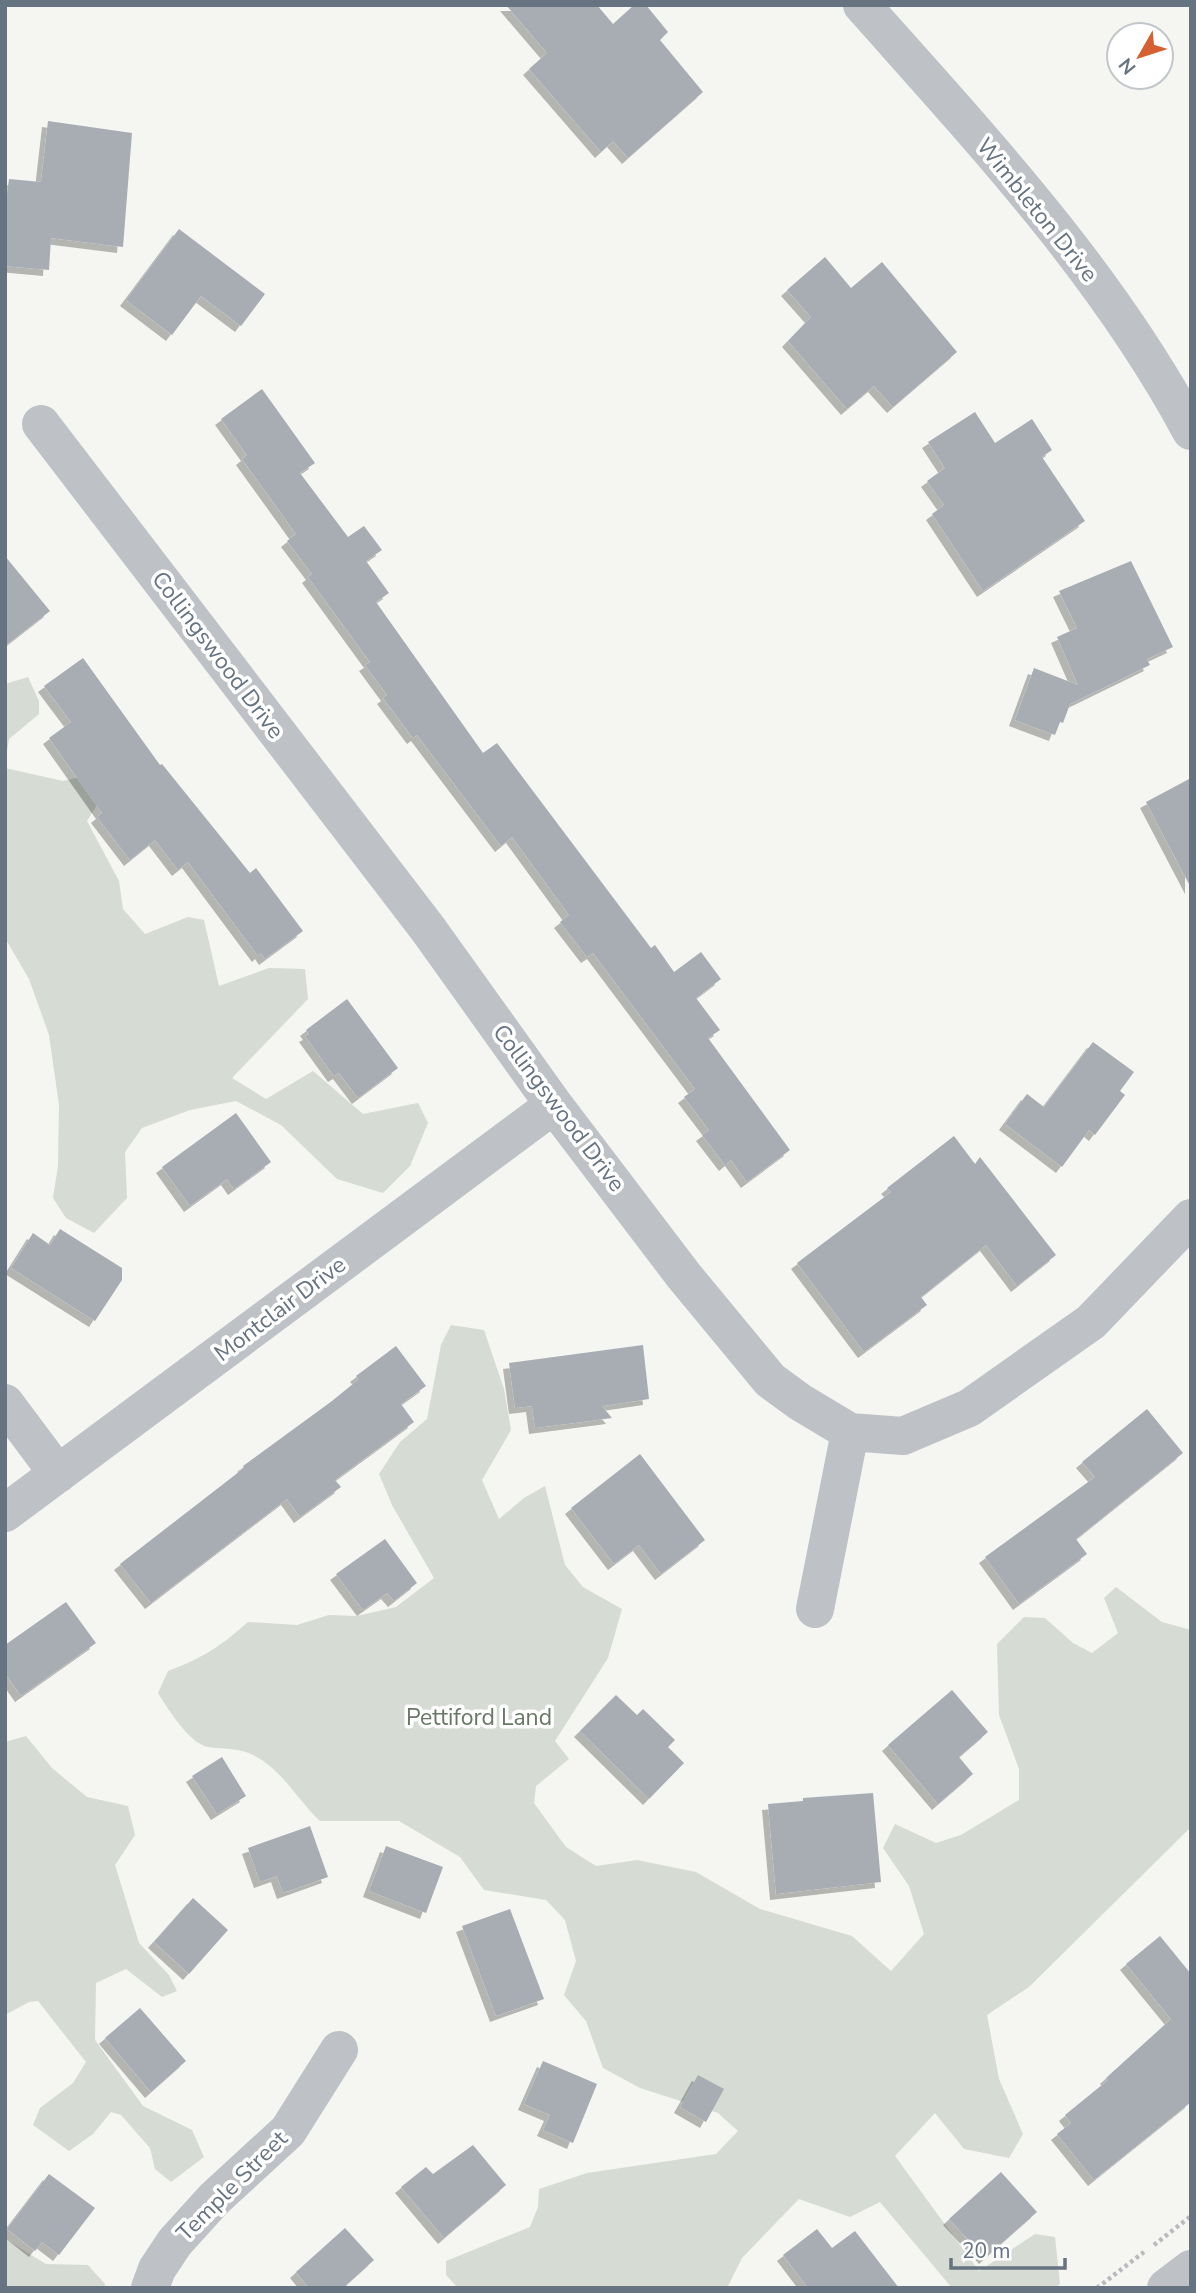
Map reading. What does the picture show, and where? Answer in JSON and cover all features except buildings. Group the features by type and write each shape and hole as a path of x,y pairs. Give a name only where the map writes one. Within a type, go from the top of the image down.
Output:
{"street":[{"name":"Wimbleton Drive","path":"862,5 1070,245 1131,332 1191,431"},
{"name":"Collingswood Drive","path":"41,424 428,929 554,1105 684,1276 770,1380 800,1402 850,1432 903,1436 969,1408 1091,1322 1191,1218"},
{"name":"Montclair Drive","path":"5,1513 554,1105"},
{"path":"5,1403 58,1474"},
{"path":"815,1609 850,1432"},
{"name":"Temple Street","path":"150,2288 157,2269 175,2242 214,2199 288,2131 339,2050"},
{"path":"1166,2288 1191,2269"}],"path":[{"path":"1097,2288 1191,2216"}],"green space":[{"path":"28,677 39,701 39,714 9,739 5,765 5,684"},
{"path":"5,768 63,781 93,774 109,786 87,821 119,881 123,909 145,934 188,917 204,920 219,986 269,968 305,969 308,999 232,1078 266,1099 313,1071 363,1114 418,1103 428,1123 410,1166 383,1193 337,1179 281,1125 236,1101 190,1110 142,1128 125,1152 127,1198 94,1233 66,1218 53,1198 58,1166 59,1105 49,1035 29,979 5,938"},
{"name":"Pettiford Land","path":"451,1325 484,1330 504,1389 511,1430 482,1480 499,1519 524,1498 545,1486 565,1565 583,1587 622,1609 608,1658 555,1741 569,1759 536,1786 534,1803 566,1847 596,1866 637,1860 696,1872 760,1909 852,1936 891,1971 924,1934 909,1886 883,1848 895,1824 936,1843 961,1835 1019,1800 1019,1769 999,1715 997,1644 1024,1617 1045,1618 1073,1643 1092,1653 1118,1633 1104,1598 1116,1587 1162,1622 1191,1630 1191,1827 1029,1987 987,2015 999,2079 1023,2134 1009,2158 964,2149 935,2113 895,2156 979,2271 1035,2234 1055,2237 1060,2284 1055,2288 952,2288 880,2202 850,2217 799,2199 742,2258 727,2288 458,2288 446,2275 446,2261 530,2227 538,2207 539,2189 587,2173 716,2154 738,2131 718,2113 640,2088 603,2068 586,2021 564,1995 576,1961 565,1920 546,1900 484,1890 460,1857 399,1821 320,1821 262,1760 241,1751 208,1747 194,1739 167,1708 158,1693 168,1671 211,1651 248,1622 297,1625 329,1615 357,1616 396,1607 434,1578 392,1505 379,1474 400,1442 427,1419 441,1345"},
{"path":"26,1736 52,1768 87,1797 128,1806 135,1835 115,1865 139,1943 169,1975 177,1991 162,1997 126,1969 96,1983 95,2040 143,2106 192,2130 204,2157 171,2182 155,2169 150,2148 121,2115 111,2112 93,2134 69,2151 33,2125 40,2108 73,2083 86,2062 38,2001 29,2002 5,2015 5,1742"},
{"path":"5,2239 46,2264 88,2265 105,2284 104,2288 5,2288"}]}
